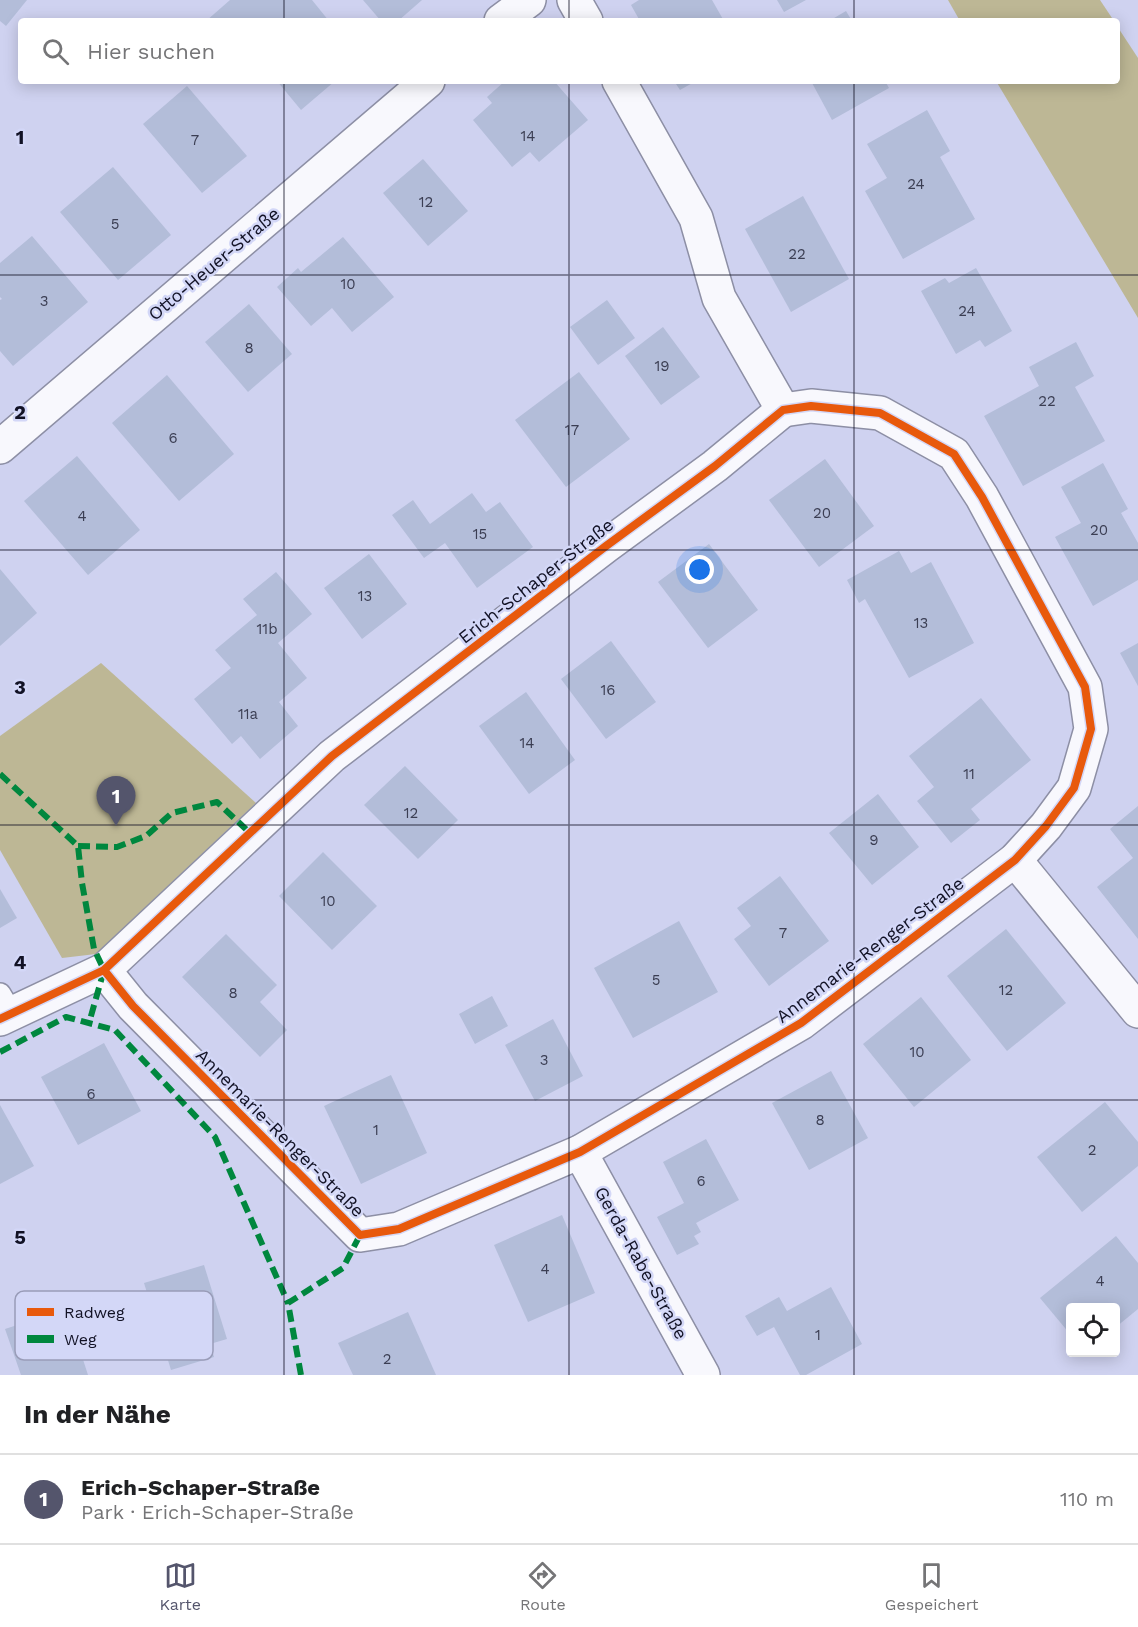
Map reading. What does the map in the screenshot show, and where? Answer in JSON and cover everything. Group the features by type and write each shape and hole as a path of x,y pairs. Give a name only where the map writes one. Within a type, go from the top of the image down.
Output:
{"street":[{"path":"505,18 530,0"},
{"path":"574,0 584,18"},
{"name":"Otto-Heuer-Straße","path":"0,447 424,84"},
{"path":"622,84 696,218 719,298 783,410"},
{"name":"Annemarie-Renger-Straße","path":"104,970 133,1006 360,1235 399,1228 580,1152 801,1023 1015,860 1046,826 1074,788 1091,729 1085,687 982,497 954,454 880,413 811,406 783,410"},
{"name":"Erich-Schaper-Straße","path":"4,1009 104,970 332,756 606,546 715,466 783,410"},
{"path":"1015,860 1138,1011"},
{"name":"Gerda-Rabe-Straße","path":"580,1152 703,1375"}],"shaded area":[{"path":"948,0 1100,0 1112,18 958,18"},
{"path":"1120,31 1138,58 1138,318 998,84 1120,84"},
{"path":"101,663 256,803 96,954 62,958 0,850 0,736"}],"building":[{"path":"0,0 27,0 6,26 0,21"},
{"path":"230,0 312,0 327,18 209,18"},
{"path":"363,0 422,0 401,18 378,18"},
{"path":"639,0 712,0 722,18 638,18 631,5"},
{"path":"777,0 806,0 784,12"},
{"path":"846,11 850,18 834,18"},
{"path":"279,84 331,84 301,110"},
{"path":"502,84 557,84 588,120 539,162 530,152 512,167 473,120 492,103 487,97"},
{"path":"676,84 691,84 680,90"},
{"path":"813,84 887,84 889,88 832,120"},
{"path":"187,86 247,156 202,193 143,124"},
{"path":"927,110 950,151 940,157 975,219 903,259 865,191 887,178 867,144"},
{"path":"423,159 468,211 428,246 383,193"},
{"path":"113,167 171,235 118,280 60,212"},
{"path":"803,196 849,279 791,312 745,229"},
{"path":"32,236 88,302 13,366 0,351 0,300 2,299 0,297 0,263"},
{"path":"343,237 394,297 352,332 332,308 311,326 277,287 298,268 301,272"},
{"path":"976,268 1012,331 985,347 980,340 956,354 921,291 945,278 949,283"},
{"path":"607,300 635,338 598,365 570,327"},
{"path":"249,304 292,354 248,392 205,342"},
{"path":"663,327 700,377 661,405 625,356"},
{"path":"1076,342 1094,376 1075,387 1105,441 1023,486 984,416 1039,386 1029,367"},
{"path":"579,372 630,439 566,487 515,420"},
{"path":"167,375 234,454 179,501 112,423"},
{"path":"77,456 140,530 88,575 24,501"},
{"path":"825,459 874,526 819,567 769,500"},
{"path":"1103,463 1128,509 1121,513 1138,543 1138,580 1093,606 1055,537 1081,523 1061,487"},
{"path":"472,493 486,512 500,502 533,547 477,588 445,543 424,558 392,515 413,500 430,524"},
{"path":"709,544 758,610 708,648 658,582"},
{"path":"899,551 911,573 931,562 974,643 909,678 865,599 859,603 847,580"},
{"path":"369,554 407,604 362,639 324,588"},
{"path":"0,569 37,613 0,646"},
{"path":"276,572 312,614 278,643 307,678 279,702 298,726 260,759 241,736 232,744 194,699 231,668 215,650 257,615 243,599"},
{"path":"611,641 656,702 606,739 561,679"},
{"path":"1138,643 1138,686 1120,653"},
{"path":"526,692 575,760 529,794 479,726"},
{"path":"981,698 1031,760 971,809 980,820 951,843 917,801 934,787 909,756"},
{"path":"405,766 458,820 418,859 364,805"},
{"path":"878,794 919,847 872,885 829,833"},
{"path":"1138,806 1138,939 1097,887 1133,858 1110,829"},
{"path":"323,852 377,906 332,950 279,896"},
{"path":"780,876 829,941 769,986 734,939 751,926 737,908"},
{"path":"0,889 17,918 0,928"},
{"path":"679,921 718,992 633,1038 594,968"},
{"path":"1006,929 1066,1003 1007,1051 947,976"},
{"path":"226,934 277,985 260,1002 287,1030 260,1057 182,977"},
{"path":"492,996 508,1026 475,1044 459,1014"},
{"path":"921,997 971,1060 914,1107 863,1044"},
{"path":"553,1019 583,1076 535,1101 505,1045"},
{"path":"104,1043 141,1111 78,1145 41,1077"},
{"path":"831,1071 868,1138 809,1170 772,1103"},
{"path":"391,1075 427,1153 361,1184 324,1106"},
{"path":"1105,1102 1138,1142 1138,1166 1082,1212 1037,1157"},
{"path":"0,1105 34,1166 0,1184"},
{"path":"706,1139 739,1200 696,1223 701,1232 694,1236 699,1244 677,1255 657,1217 684,1203 663,1162"},
{"path":"562,1215 595,1293 528,1322 494,1245"},
{"path":"1116,1236 1138,1263 1138,1309 1120,1324 1120,1303 1066,1303 1066,1329 1040,1298"},
{"path":"204,1265 212,1291 146,1291 144,1283"},
{"path":"831,1287 862,1344 806,1375 800,1375 774,1327 757,1336 745,1316 779,1297 787,1311"},
{"path":"213,1294 227,1339 213,1343"},
{"path":"408,1312 436,1375 353,1375 338,1343"},
{"path":"15,1326 15,1358 5,1329"},
{"path":"16,1360 83,1360 88,1375 21,1375"},
{"path":"168,1360 204,1360 171,1370"}],"marked path":[{"path":"0,774 78,846 94,949 104,970 89,1023"},
{"path":"78,846 117,847 146,836 172,813 217,802 250,833"},
{"path":"0,1052 66,1017 115,1030 215,1137 288,1303"},
{"path":"301,1375 288,1303 343,1268 360,1235"}],"cycle path":[{"path":"0,1019 104,970 332,756 606,546 715,466 783,410 811,406 880,413 954,454 982,497 1085,687 1091,729 1074,788 1046,826 1015,860 801,1023 580,1152 399,1229 360,1235 133,1006 104,970"}],"place":[{"name":"Erich-Schaper-Straße","path":"116,826"}]}
